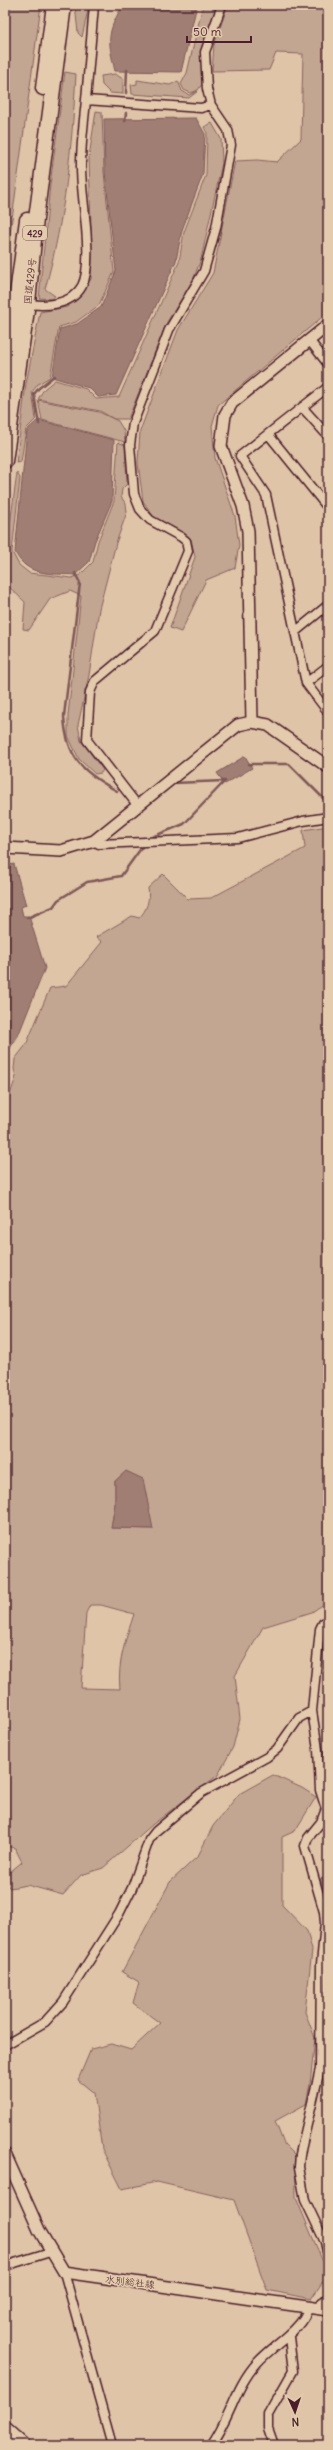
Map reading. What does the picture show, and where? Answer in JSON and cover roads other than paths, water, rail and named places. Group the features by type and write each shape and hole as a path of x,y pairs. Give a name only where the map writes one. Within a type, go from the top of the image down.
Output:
{"highway":[{"name":"国道429号","path":"5,461 54,5"},
{"name":"国道429号","path":"5,382 36,219 64,5"},
{"path":"5,2429 23,2445"}],"street":[{"path":"21,302 48,305 62,302 78,291 85,279 87,262 81,165 94,5"},
{"path":"138,806 86,740 90,692 95,681 155,631 187,557 188,551 186,541 150,520 137,502 132,482 130,445 133,423 163,346 204,272 216,228 231,145 226,126 211,105 207,89 205,52 222,5"},
{"path":"86,100 201,108 211,105"},
{"path":"252,722 248,531 243,506 223,454 221,439 222,423 232,403 328,325"},
{"path":"309,340 328,364"},
{"path":"328,386 240,456 266,495 306,683 328,712"},
{"path":"302,407 328,436"},
{"path":"268,434 328,508"},
{"path":"295,632 328,605"},
{"path":"306,683 328,666"},
{"path":"5,848 61,851 94,841 231,728 252,722 262,722 275,728 328,767"},
{"path":"94,841 99,844 238,838 303,821 328,817"},
{"path":"328,1621 323,1623 320,1629 312,1711 318,1749 320,1790 326,1808 320,1822 308,1838 306,1846 324,1912 326,1955 321,1978 320,2068 300,2154 299,2167 305,2200 327,2239 328,2256"},
{"path":"5,2045 45,2022 62,2002 119,1914 132,1888 149,1840 156,1831 201,1793 267,1757 277,1749 299,1718 312,1711"},
{"path":"5,2154 50,2252 64,2272 112,2445"},
{"path":"5,2266 50,2252"},
{"name":"水別総社線","path":"64,2272 319,2309"},
{"path":"211,2445 228,2420 242,2382 258,2363 289,2337 319,2309 322,2302 328,2298"},
{"path":"274,2445 268,2428 268,2415 293,2371 289,2337"}],"waterway":[{"path":"126,93 127,70"},
{"path":"125,121 126,113"},
{"path":"39,424 34,394 54,376"},
{"path":"75,573 80,583 64,716 65,730 72,753 78,762 94,777 117,791"},
{"path":"249,764 289,764 328,803"},
{"path":"174,783 224,781"},
{"path":"152,837 184,824 225,781"},
{"path":"27,918 53,907 58,900 87,882 121,876 142,847"},
{"path":"5,1057 8,1048"}]}
